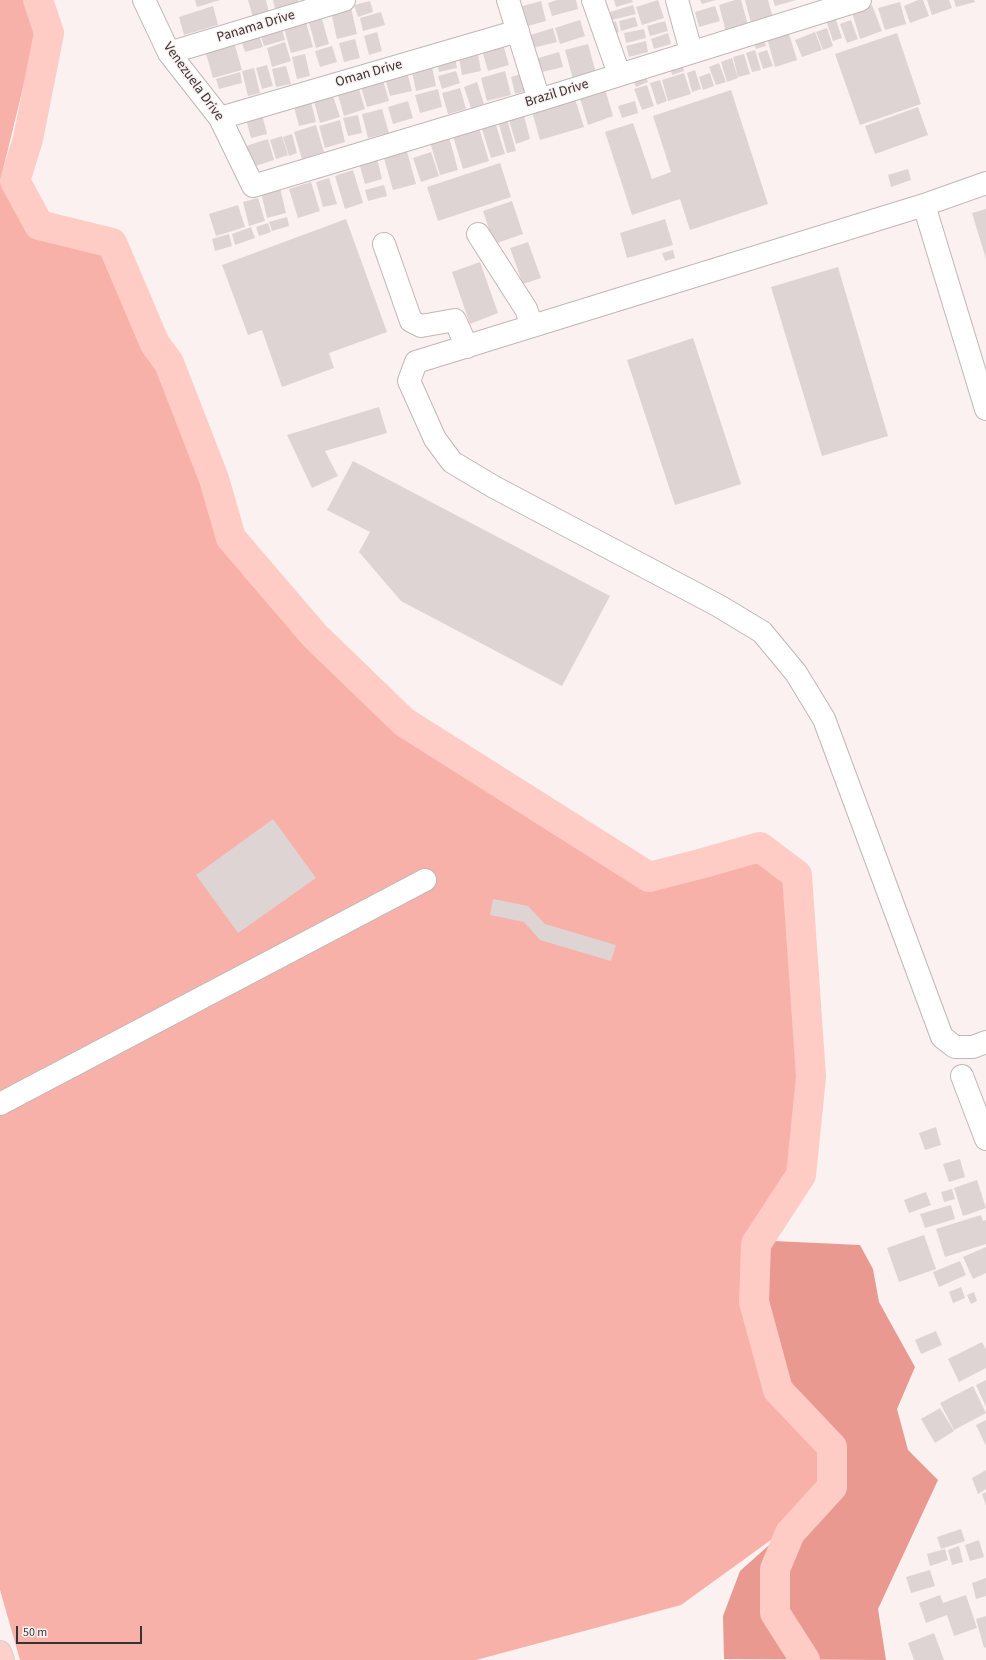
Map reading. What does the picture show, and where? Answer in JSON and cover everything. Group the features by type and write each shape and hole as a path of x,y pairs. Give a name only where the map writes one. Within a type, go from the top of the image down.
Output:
{"main road":[{"path":"0,1652 3,1660"}],"street":[{"name":"Venezuela Drive","path":"144,0 169,53 220,118 253,186"},
{"name":"Panama Drive","path":"169,53 344,0"},
{"path":"508,0 539,100"},
{"path":"594,0 619,74"},
{"path":"677,0 691,52"},
{"name":"Brazil Drive","path":"253,186 539,100 860,0"},
{"name":"Oman Drive","path":"220,118 518,31"},
{"path":"986,183 924,205 416,362 409,381 435,439 452,462 494,487 719,606 762,632 796,674 824,720 942,1037 955,1047 974,1047 986,1042"},
{"path":"924,205 986,409"},
{"path":"478,234 526,309 532,326"},
{"path":"384,244 411,321 421,326 455,320 467,347"},
{"path":"0,1104 425,880"},
{"path":"962,1076 986,1139"}],"shaded area":[{"path":"0,0 23,0 36,34 1,178 35,233 108,251 207,481 227,545 323,652 398,725 649,884 757,855 790,877 804,1080 793,1173 751,1239 748,1300 773,1396 823,1450 824,1484 786,1529 681,1605 476,1660 20,1660 0,1590"},
{"path":"752,1240 860,1245 873,1269 879,1302 915,1367 897,1409 908,1450 938,1480 878,1609 886,1660 724,1659 723,1616 740,1571 786,1530 825,1484 823,1449 774,1395 749,1299"}],"building":[{"path":"195,0 220,0 197,7"},
{"path":"248,0 266,0 269,13 253,17"},
{"path":"273,0 298,0 300,5 276,12"},
{"path":"557,0 576,0 578,9 552,16 548,3"},
{"path":"614,0 632,0 633,2 616,7"},
{"path":"658,0 664,18 642,25 636,7"},
{"path":"700,0 716,0 702,4"},
{"path":"735,0 741,0 748,25 726,32 719,5"},
{"path":"745,0 768,0 773,18 751,23"},
{"path":"773,0 796,0 775,6"},
{"path":"918,0 923,0 929,16 910,23 904,6"},
{"path":"927,0 949,0 952,8 932,15"},
{"path":"954,0 974,0 975,2 956,7"},
{"path":"370,1 373,12 358,17 354,5"},
{"path":"541,1 546,21 524,27 519,7"},
{"path":"900,2 906,24 885,30 878,8"},
{"path":"633,5 636,14 612,20 610,12"},
{"path":"872,5 882,31 860,39 852,12"},
{"path":"213,6 218,25 184,35 179,17"},
{"path":"715,6 720,21 699,27 695,12"},
{"path":"351,8 357,34 337,39 331,12"},
{"path":"381,12 385,25 363,31 360,18"},
{"path":"635,17 638,26 621,31 619,21"},
{"path":"835,17 842,38 833,41 826,20"},
{"path":"322,19 329,44 316,48 309,23"},
{"path":"580,20 585,36 560,44 555,28"},
{"path":"851,20 858,39 847,43 840,24"},
{"path":"616,21 619,32 612,34 608,24"},
{"path":"665,21 668,31 650,36 647,26"},
{"path":"306,22 313,47 291,53 284,28"},
{"path":"281,26 285,40 264,46 260,33"},
{"path":"553,28 557,42 528,49 524,37"},
{"path":"827,28 833,46 823,50 816,32"},
{"path":"644,29 646,38 626,43 624,33"},
{"path":"788,31 797,60 775,67 767,38"},
{"path":"377,32 382,51 369,55 364,36"},
{"path":"815,32 822,50 802,57 795,40"},
{"path":"668,33 671,44 654,49 651,39"},
{"path":"897,33 921,104 860,125 835,54"},
{"path":"259,35 263,47 245,52 241,40"},
{"path":"763,37 766,46 756,49 753,41"},
{"path":"355,39 360,58 344,62 339,43"},
{"path":"646,41 648,52 629,57 626,46"},
{"path":"234,42 242,70 213,78 205,50"},
{"path":"285,42 291,61 272,67 267,48"},
{"path":"503,44 509,65 488,71 482,50"},
{"path":"588,44 596,73 573,79 565,50"},
{"path":"332,46 337,62 320,67 315,51"},
{"path":"755,50 761,70 752,72 746,53"},
{"path":"767,50 773,66 763,69 758,53"},
{"path":"559,52 563,67 538,73 535,59"},
{"path":"305,54 310,76 297,79 292,57"},
{"path":"478,54 481,71 462,75 459,58"},
{"path":"744,54 750,74 738,77 733,57"},
{"path":"455,57 457,68 439,72 437,61"},
{"path":"732,58 738,78 727,82 721,62"},
{"path":"431,62 436,86 416,91 411,67"},
{"path":"682,63 684,71 672,75 670,67"},
{"path":"719,63 726,82 716,85 709,67"},
{"path":"267,65 273,86 262,89 256,68"},
{"path":"286,66 291,84 276,87 272,69"},
{"path":"254,68 260,93 248,96 242,71"},
{"path":"406,68 412,91 390,96 384,74"},
{"path":"695,70 701,89 692,92 687,73"},
{"path":"456,71 460,83 442,89 438,76"},
{"path":"505,71 511,95 487,101 481,78"},
{"path":"240,72 242,83 219,89 216,79"},
{"path":"684,73 691,94 668,101 662,80"},
{"path":"710,73 714,86 703,90 699,77"},
{"path":"521,74 526,91 515,94 511,77"},
{"path":"645,75 648,82 636,87 633,79"},
{"path":"382,77 389,101 367,107 360,84"},
{"path":"660,80 667,101 657,105 650,83"},
{"path":"477,82 484,104 471,108 464,87"},
{"path":"647,85 654,106 642,110 634,89"},
{"path":"460,88 466,109 448,114 442,93"},
{"path":"359,89 365,109 344,116 338,95"},
{"path":"438,89 442,107 420,113 415,95"},
{"path":"605,89 613,116 588,125 580,98"},
{"path":"731,90 768,204 690,230 680,199 632,215 605,132 633,123 652,179 671,172 653,116"},
{"path":"332,93 340,117 320,123 313,98"},
{"path":"310,98 316,122 299,126 293,103"},
{"path":"575,99 584,127 540,140 532,112"},
{"path":"408,101 413,118 393,124 388,107"},
{"path":"635,101 638,113 622,118 618,106"},
{"path":"918,107 928,135 875,154 865,126"},
{"path":"382,109 389,133 368,138 362,114"},
{"path":"262,114 267,134 251,138 246,119"},
{"path":"358,115 362,133 348,136 343,118"},
{"path":"524,116 530,139 516,144 509,120"},
{"path":"507,119 516,151 507,153 498,121"},
{"path":"340,120 345,142 325,148 319,126"},
{"path":"316,125 324,152 302,159 294,132"},
{"path":"496,125 505,154 491,158 482,129"},
{"path":"479,128 489,161 463,169 453,136"},
{"path":"292,134 297,153 289,156 283,137"},
{"path":"282,136 288,155 276,159 270,140"},
{"path":"449,137 458,170 440,175 430,142"},
{"path":"268,139 274,160 252,167 246,146"},
{"path":"406,148 416,184 393,190 383,155"},
{"path":"431,152 439,176 421,182 413,158"},
{"path":"377,158 382,179 365,184 359,163"},
{"path":"500,163 511,197 438,221 427,187"},
{"path":"908,169 911,180 891,187 888,175"},
{"path":"353,170 363,203 345,209 335,176"},
{"path":"329,178 337,204 323,207 316,182"},
{"path":"311,182 320,211 298,218 289,189"},
{"path":"384,185 387,196 368,201 365,190"},
{"path":"280,188 286,213 267,218 261,192"},
{"path":"258,198 265,221 249,226 243,202"},
{"path":"512,201 523,234 494,244 483,211"},
{"path":"238,205 245,227 216,236 209,214"},
{"path":"986,209 986,259 972,213"},
{"path":"287,217 289,226 272,231 269,222"},
{"path":"346,219 387,332 329,353 334,368 282,387 262,330 248,335 222,265"},
{"path":"665,219 673,245 627,258 620,233"},
{"path":"268,223 271,232 259,236 256,227"},
{"path":"251,227 255,238 235,245 232,234"},
{"path":"229,234 232,246 215,251 212,239"},
{"path":"528,242 541,278 523,284 510,248"},
{"path":"673,250 675,258 665,261 662,253"},
{"path":"480,262 498,313 470,324 452,272"},
{"path":"838,267 888,436 822,456 771,287"},
{"path":"693,338 741,484 675,505 627,360"},
{"path":"379,407 387,433 325,451 338,476 312,488 287,435"},
{"path":"353,461 610,596 562,686 401,601 359,552 370,532 327,510"},
{"path":"273,819 316,878 238,933 196,875"},
{"path":"493,899 528,906 545,924 616,945 611,961 540,940 524,922 490,915"},
{"path":"936,1127 941,1145 925,1150 919,1133"},
{"path":"960,1159 965,1177 949,1182 943,1164"},
{"path":"977,1180 986,1208 963,1216 954,1188"},
{"path":"952,1189 955,1199 944,1202 941,1192"},
{"path":"926,1192 931,1205 909,1213 904,1200"},
{"path":"951,1205 955,1219 925,1228 920,1214"},
{"path":"981,1215 983,1221 986,1220 986,1244 945,1257 936,1229"},
{"path":"924,1235 936,1269 899,1282 887,1248"},
{"path":"986,1247 986,1273 973,1279 963,1257"},
{"path":"960,1261 966,1275 939,1287 933,1272"},
{"path":"961,1287 965,1298 953,1303 949,1292"},
{"path":"974,1292 977,1301 971,1304 967,1295"},
{"path":"936,1331 942,1345 921,1354 915,1340"},
{"path":"982,1342 986,1350 986,1368 959,1382 948,1359"},
{"path":"986,1380 986,1407 976,1385"},
{"path":"973,1386 986,1413 954,1430 940,1403"},
{"path":"940,1408 954,1431 935,1443 921,1419"},
{"path":"986,1420 986,1446 976,1425"},
{"path":"986,1470 986,1489 978,1494 972,1478"},
{"path":"986,1492 986,1506 982,1494"},
{"path":"961,1529 965,1541 941,1549 937,1537"},
{"path":"979,1540 984,1557 970,1561 965,1545"},
{"path":"959,1546 963,1562 952,1565 948,1550"},
{"path":"945,1549 948,1560 930,1566 927,1554"},
{"path":"930,1570 935,1586 911,1593 906,1577"},
{"path":"986,1578 986,1596 976,1599 972,1583"},
{"path":"940,1595 943,1603 966,1595 977,1628 954,1636 947,1615 926,1623 919,1603"},
{"path":"986,1616 986,1647 984,1648 976,1619"},
{"path":"934,1633 944,1660 914,1660 908,1643"}],"waterway":[{"path":"38,0 49,33 28,139 15,181 39,225 112,243 155,344 169,363 214,479 231,538 315,636 404,722 649,877 760,847 797,875 811,1077 801,1175 756,1244 754,1302 778,1390 832,1447 832,1487 790,1533 775,1569 775,1613 805,1660"}]}
